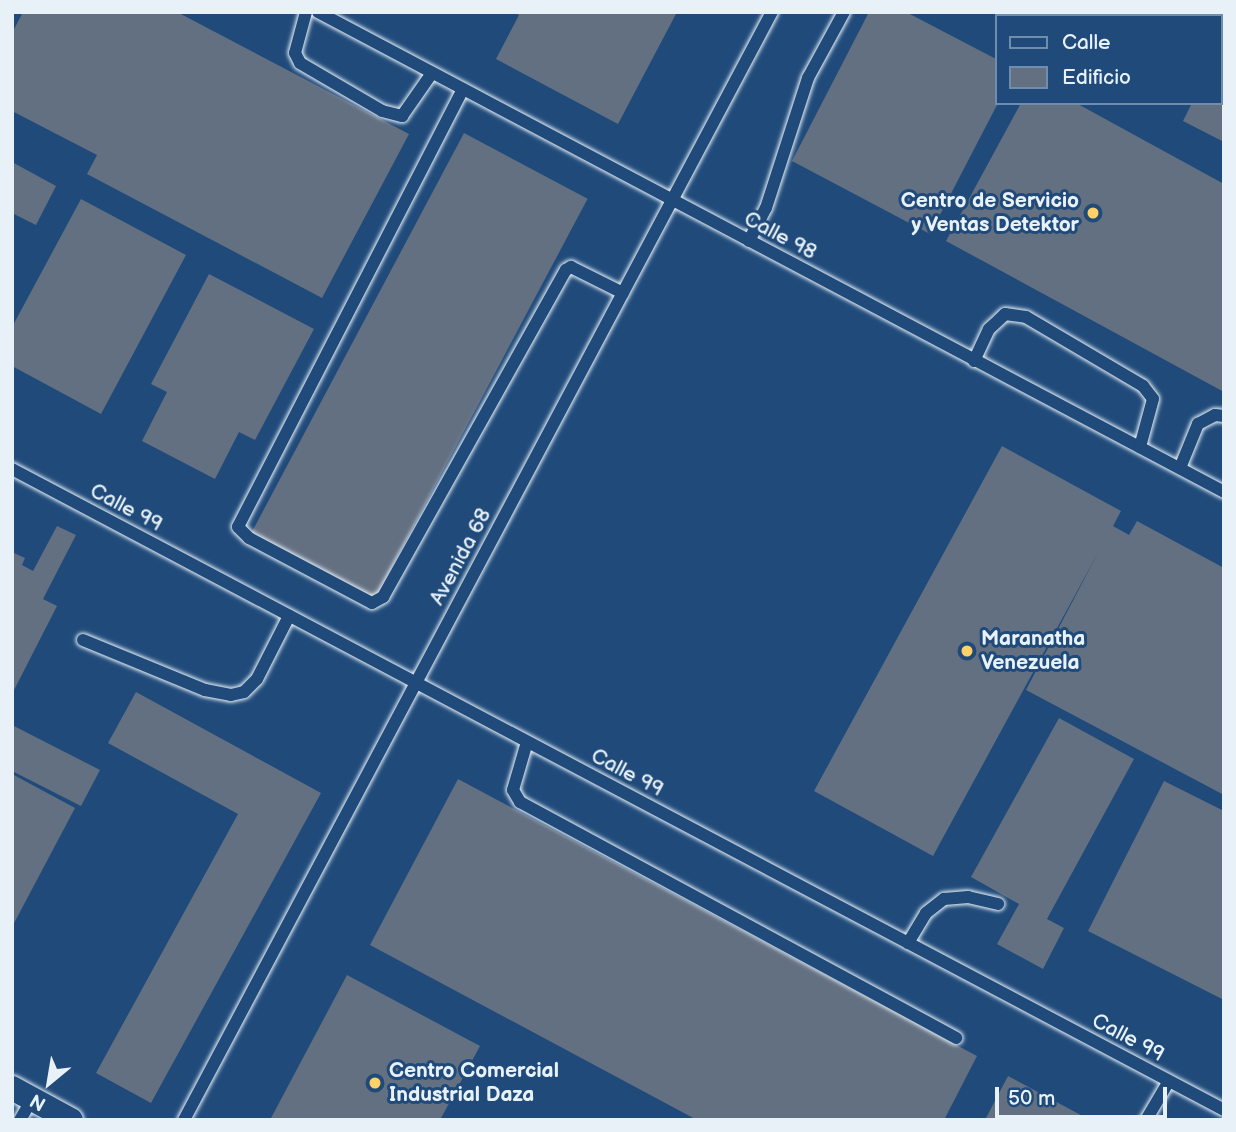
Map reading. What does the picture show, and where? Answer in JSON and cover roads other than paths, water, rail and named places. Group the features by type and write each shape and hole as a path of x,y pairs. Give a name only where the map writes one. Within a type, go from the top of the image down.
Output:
{"street":[{"path":"21,1102 71,1120"}],"lane":[{"path":"306,12 295,53 300,63 382,111 402,116 432,73"},
{"name":"Calle 98","path":"318,12 1224,492"},
{"name":"Avenida 68","path":"184,1120 772,12"},
{"path":"749,241 766,208 808,78 844,12"},
{"path":"463,89 238,527 249,538 372,603 383,597 566,270 571,267 623,293"},
{"path":"974,361 989,329 1005,314 1026,317 1143,386 1153,399 1140,447"},
{"path":"1180,468 1198,424 1215,415 1224,416"},
{"name":"Calle 99","path":"12,469 1224,1110"},
{"path":"83,639 205,690 231,695 244,692 257,679 289,616"},
{"path":"527,742 513,790 520,802 956,1038"},
{"path":"908,943 926,913 944,899 968,897 998,904"},
{"path":"1146,1120 1169,1081"}],"place":[{"name":"Centro de Servicio y Ventas Detektor","path":"1093,213"},
{"name":"Maranatha Venezuela","path":"967,651"},
{"name":"Centro Comercial Industrial Daza","path":"375,1083"}]}
